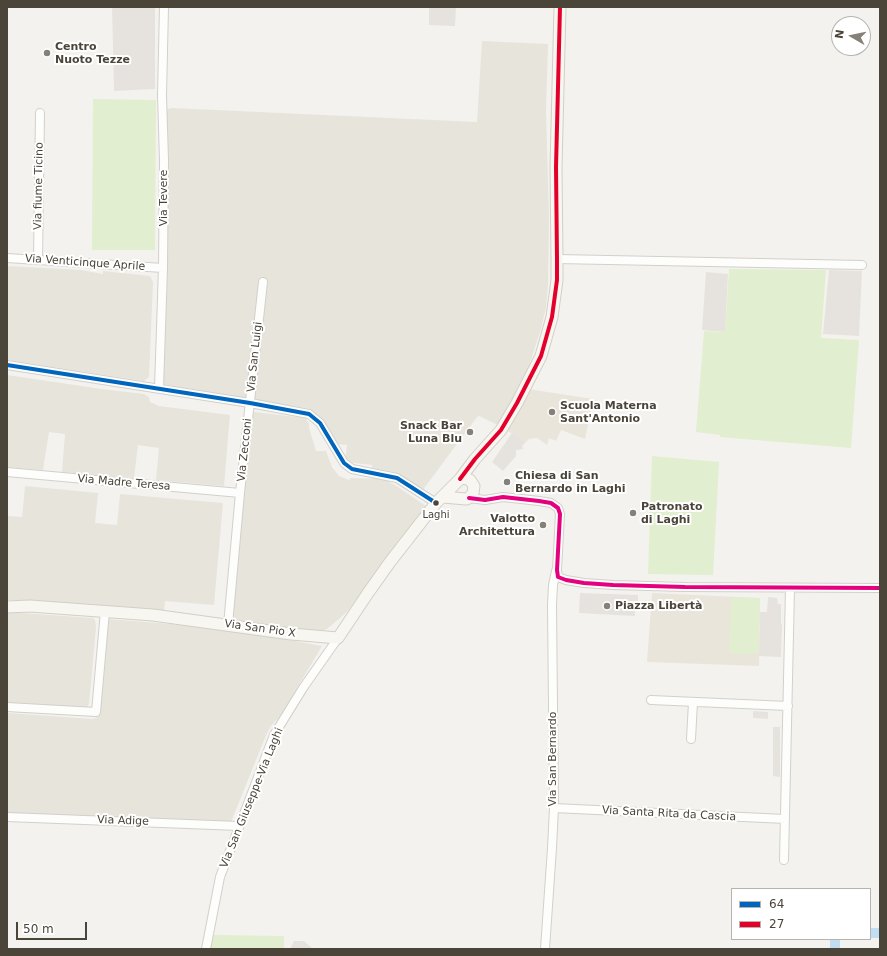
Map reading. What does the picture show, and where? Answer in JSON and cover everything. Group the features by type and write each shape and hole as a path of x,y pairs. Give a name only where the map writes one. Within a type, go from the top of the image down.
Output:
{"street":[{"name":"Via Tevere","path":"159,388 163,268 164,160 162,95 164,7"},
{"path":"338,638 390,562 439,500 464,489 469,467 501,430 521,396 541,356 552,317 557,280 556,145 560,7"},
{"name":"Via fiume Ticino","path":"38,260 40,113"},
{"name":"Via Venticinque Aprile","path":"7,258 163,268"},
{"path":"557,259 862,265"},
{"name":"Via San Luigi","path":"7,365 250,403 263,282"},
{"name":"Via Zecconi","path":"228,625 250,403 309,414 320,422 344,463 352,470 397,478 439,500"},
{"name":"Via Madre Teresa","path":"7,472 240,493"},
{"name":"Via San Bernardo","path":"464,489 485,500 503,497 551,503 558,508 560,514 557,570 553,585 552,605 554,808 545,949"},
{"path":"557,570 558,577 584,583 677,587 790,589 880,588"},
{"path":"784,860 790,589"},
{"name":"Via San Pio X","path":"7,606 105,611 228,625 291,634 338,638"},
{"path":"7,707 96,712 105,611"},
{"name":"Via San Giuseppe-Via Laghi","path":"206,949 220,877 238,826 274,735 303,688 338,638"},
{"path":"651,700 788,706"},
{"path":"691,739 693,702"},
{"name":"Via Santa Rita da Cascia","path":"554,808 786,819"},
{"name":"Via Adige","path":"7,817 238,826"}],"shaded area":[{"path":"112,7 155,7 155,89 114,91"},
{"path":"429,7 456,7 455,26 429,25"},
{"path":"482,41 548,44 546,110 549,218 548,285 546,308 524,381 498,425 479,416 477,417 422,491 394,472 372,468 372,465 345,462 347,445 336,444 311,411 307,408 214,395 199,390 162,384 165,110 172,108 477,122"},
{"path":"7,266 81,270 103,274 103,271 150,276 153,282 149,377 144,381 7,360"},
{"path":"829,270 862,271 859,336 823,334"},
{"path":"706,272 728,274 725,332 702,330"},
{"path":"7,375 144,394 149,397 150,402 159,406 230,415 224,486 156,480 159,448 138,445 134,478 62,472 65,434 49,432 43,470 7,467"},
{"name":"Scuola Materna Sant'Antonio","path":"528,389 593,399 585,439 561,430 556,441 549,438 547,445 537,438 529,439 526,442 506,430"},
{"path":"254,412 305,418 309,423 309,428 316,451 326,451 332,467 339,476 349,480 351,478 384,479 426,506 347,612 327,629 320,632 308,632 232,621 241,509 244,496 252,417"},
{"path":"512,433 526,442 522,446 523,449 516,450 516,456 503,471 492,462"},
{"path":"25,486 98,493 95,523 117,525 120,494 223,503 214,605 165,601 164,611 7,600 7,516 22,517"},
{"name":"Piazza Libertà","path":"580,593 638,595 638,601 635,603 635,616 579,613"},
{"path":"652,593 760,598 759,666 647,662"},
{"path":"768,597 777,598 778,604 781,604 781,657 759,656 760,612 767,612"},
{"path":"7,612 93,618 95,620 96,627 92,672 89,704 87,707 7,703"},
{"path":"106,620 171,624 256,634 322,646 281,715 267,733 231,822 7,815 7,713 93,719 98,717"},
{"path":"753,711 768,712 768,719 753,718"},
{"path":"773,727 780,727 780,777 773,776"},
{"path":"294,941 304,941 313,949 290,949"}],"green space":[{"path":"93,99 156,100 155,250 92,250"},
{"path":"729,269 826,270 821,338 859,340 851,448 720,437 720,435 696,432 704,331 725,332"},
{"path":"652,456 719,462 713,575 648,574"},
{"path":"731,597 760,598 758,654 729,653"},
{"path":"211,935 284,936 284,949 211,949"}],"waterway":[{"path":"871,933 880,933"},
{"path":"835,940 835,949"}],"transit line":[{"name":"27","path":"460,479 475,459 501,430 517,403 541,356 552,317 557,280 556,167 560,7"},
{"name":"64","path":"7,365 250,403 309,414 320,423 344,463 352,469 397,478 436,503"},
{"path":"469,498 485,500 503,497 539,501 551,503 558,508 560,514 557,570 558,577 566,580 613,585 685,587 880,588"}],"place":[{"name":"Centro Nuoto Tezze","path":"47,53"},
{"name":"Scuola Materna Sant'Antonio","path":"552,412"},
{"name":"Snack Bar Luna Blu","path":"470,432"},
{"name":"Chiesa di San Bernardo in Laghi","path":"507,482"},
{"name":"Laghi","path":"436,503"},
{"name":"Patronato di Laghi","path":"633,513"},
{"name":"Valotto Architettura","path":"543,525"},
{"name":"Piazza Libertà","path":"607,606"}]}
